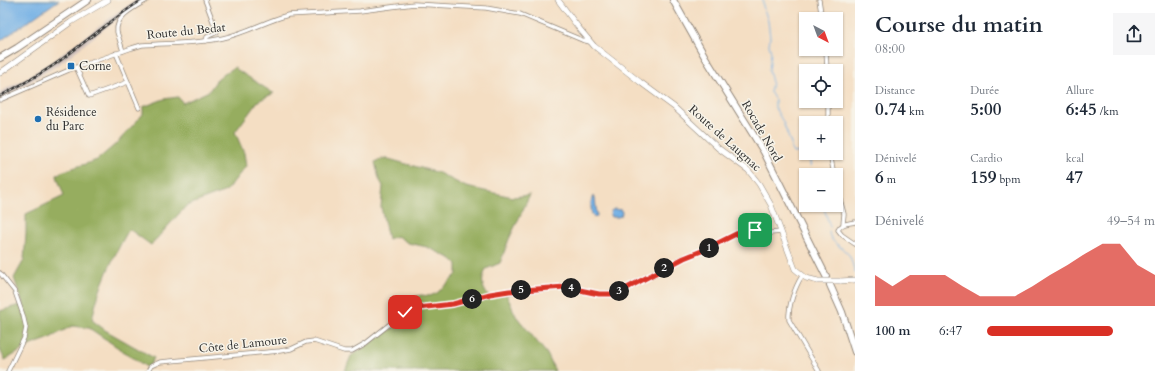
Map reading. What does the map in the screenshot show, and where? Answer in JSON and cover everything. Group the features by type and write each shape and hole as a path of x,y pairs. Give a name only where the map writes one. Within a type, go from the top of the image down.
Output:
{"main road":[{"path":"0,58 88,0"},
{"name":"Rocade Nord","path":"673,0 704,57 764,152 826,276"},
{"path":"830,285 842,312 855,352"}],"street":[{"path":"0,73 71,22 108,0"},
{"path":"123,51 118,32 118,24 122,17 131,9 147,0"},
{"path":"205,0 217,32 206,37 206,40"},
{"path":"444,0 446,5"},
{"name":"Route de Laugnac","path":"558,0 590,42 674,107 718,148 742,164 748,170 760,184 771,205 795,269 802,276"},
{"path":"820,0 821,12"},
{"name":"Route du Bedat","path":"0,100 76,67 142,45 224,38 288,15 360,11 403,5 446,5 486,8 520,14 590,42"},
{"path":"116,53 139,108"},
{"path":"76,67 88,96 128,82"},
{"path":"843,210 844,224"},
{"path":"855,222 844,224 840,226 838,230 842,235 855,244"},
{"name":"Côte de Lamoure","path":"148,371 160,362 286,350 311,341 317,341 344,351 350,351 366,343 399,315 410,309 453,304 490,294 565,287 599,294 612,294 736,234 753,229 771,233 781,232"},
{"path":"0,273 15,292 20,303 26,332 8,371"},
{"path":"819,371 789,320 789,311 795,288 802,276 818,281 855,280"}],"shaded area":[{"path":"136,0 145,0 117,19 59,64 17,90 0,98 0,92 26,78 57,58"}],"green space":[{"path":"235,67 274,93 258,101 235,132 244,153 246,166 226,191 186,206 151,245 129,229 117,251 98,296 92,320 105,330 154,358 148,368 89,328 72,326 48,339 31,345 5,360 0,350 0,311 23,304 14,278 24,260 26,214 64,196 57,175 61,172 97,160 117,143 143,114 143,107 164,99 178,97 183,103 209,91 218,78"},
{"path":"385,158 439,173 466,187 513,197 530,195 509,239 500,263 486,269 483,277 483,283 484,290 489,297 506,294 516,316 547,354 555,371 345,371 351,356 392,328 402,309 414,297 421,295 430,296 437,293 457,274 457,264 452,259 427,247 408,243 397,236 388,239 381,207 383,186 379,179 375,162"}],"water":[{"path":"0,0 59,0 0,41"},
{"path":"593,196 595,198 597,216 594,217 592,215 591,208"},
{"path":"614,209 621,210 621,216 611,217 611,211"}],"waterway":[{"path":"763,0 770,37 769,45 771,52 769,71 772,82 770,92 775,100 775,108 783,122 793,153 802,152 810,161 810,168"},
{"path":"825,212 830,227"},
{"path":"829,231 829,235 833,241 849,255 855,273"}],"railway":[{"path":"0,96 54,65 142,0"}],"place":[{"name":"Corne","path":"71,66"},
{"name":"Résidence du Parc","path":"38,119"}],"route":[{"path":"405,312 410,309 453,304 490,294 509,291 565,287 599,294 612,294 736,234 753,229 755,230"}]}
